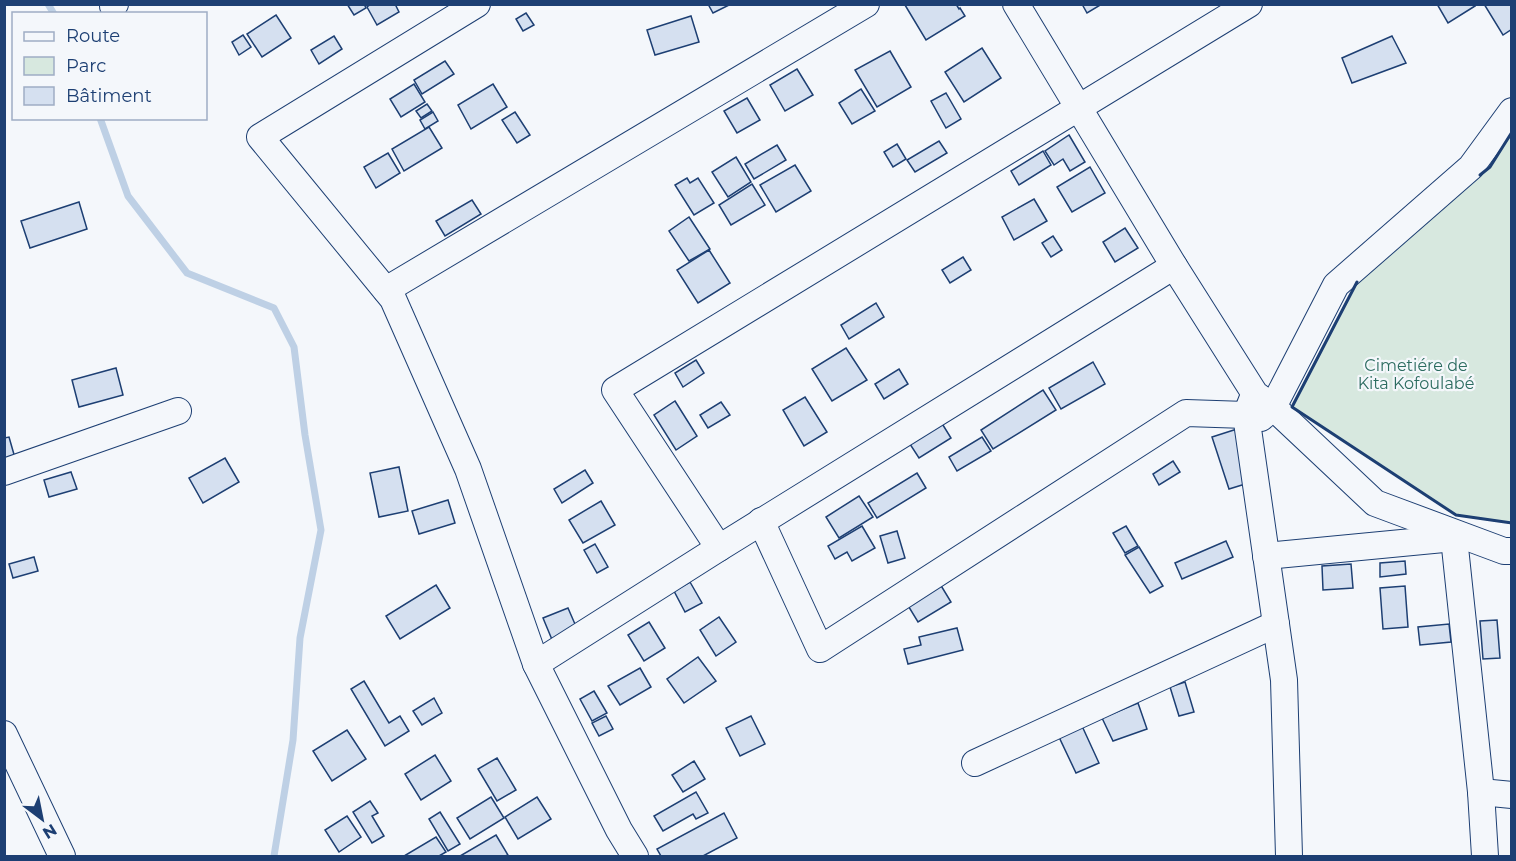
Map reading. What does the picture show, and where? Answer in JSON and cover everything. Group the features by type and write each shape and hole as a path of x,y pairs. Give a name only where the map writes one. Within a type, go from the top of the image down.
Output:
{"street":[{"path":"477,4 260,137 393,298 468,469 536,664 619,830 635,856"},
{"path":"386,290 866,4"},
{"path":"1016,4 1173,266 1256,412 1375,503 1508,551"},
{"path":"719,548 615,390 1249,4"},
{"path":"1289,856 1284,680 1266,556 1256,412 1336,285 1471,167 1512,111"},
{"path":"536,664 761,521 1173,266"},
{"path":"4,472 178,411"},
{"path":"761,521 820,650 1186,413 1256,412"},
{"path":"1266,556 1454,538 1508,551"},
{"path":"1454,538 1485,856"},
{"path":"975,763 1276,624"},
{"path":"4,734 62,856"},
{"path":"1480,792 1512,795"}],"green space":[{"name":"Cimetiére de Kita Kofoulabé","path":"1511,132 1511,523 1456,515 1292,407 1357,282 1490,167"}],"building":[{"path":"347,4 364,4 366,8 354,15"},
{"path":"371,4 395,4 399,12 377,25 367,7"},
{"path":"708,4 731,4 713,13"},
{"path":"906,4 956,4 965,16 926,40"},
{"path":"1082,4 1102,4 1087,13"},
{"path":"1437,4 1473,4 1475,6 1448,23"},
{"path":"1484,4 1512,4 1512,29 1503,35"},
{"path":"526,13 534,25 523,31 516,19"},
{"path":"276,15 291,38 262,57 247,34"},
{"path":"691,16 699,42 655,55 647,30"},
{"path":"243,35 251,47 239,55 232,42"},
{"path":"334,36 342,49 319,64 311,50"},
{"path":"1392,36 1406,63 1352,83 1342,58"},
{"path":"982,48 1001,78 964,102 945,72"},
{"path":"890,51 911,87 877,107 855,70"},
{"path":"445,61 454,74 422,94 414,80"},
{"path":"797,69 813,95 785,111 770,85"},
{"path":"414,84 425,102 401,117 390,99"},
{"path":"493,84 507,107 471,129 458,105"},
{"path":"861,89 875,111 852,124 839,103"},
{"path":"946,93 961,119 946,128 931,101"},
{"path":"747,98 760,120 737,133 724,111"},
{"path":"427,104 432,111 421,118 416,111"},
{"path":"433,112 438,121 425,129 420,120"},
{"path":"515,112 530,135 517,143 502,120"},
{"path":"429,127 442,148 404,171 392,149"},
{"path":"1069,135 1085,162 1070,171 1063,159 1054,165 1045,151"},
{"path":"939,141 947,153 915,172 907,160"},
{"path":"897,144 906,159 893,167 884,152"},
{"path":"777,145 786,160 754,179 745,164"},
{"path":"1043,151 1051,165 1019,185 1011,171"},
{"path":"388,153 400,173 376,188 364,167"},
{"path":"736,157 751,182 728,197 712,172"},
{"path":"795,165 811,191 776,212 760,185"},
{"path":"1090,167 1105,193 1072,212 1057,187"},
{"path":"687,178 690,183 698,178 714,203 694,215 675,185"},
{"path":"752,184 765,205 731,225 719,205"},
{"path":"1034,199 1047,221 1014,240 1002,217"},
{"path":"472,200 481,214 445,236 436,221"},
{"path":"79,202 87,229 30,248 21,221"},
{"path":"689,217 710,249 689,261 669,231"},
{"path":"1125,228 1138,248 1115,262 1103,242"},
{"path":"1053,236 1062,250 1051,257 1042,243"},
{"path":"709,250 730,283 698,303 677,270"},
{"path":"963,257 971,270 950,283 942,270"},
{"path":"876,303 884,317 849,339 841,325"},
{"path":"846,348 867,380 832,401 812,369"},
{"path":"696,360 704,373 683,387 675,373"},
{"path":"1093,362 1105,384 1061,409 1049,388"},
{"path":"116,368 123,395 79,407 72,380"},
{"path":"899,369 908,384 884,399 875,384"},
{"path":"1043,390 1056,410 993,449 981,430"},
{"path":"805,397 827,432 804,446 783,410"},
{"path":"675,401 697,436 676,450 654,415"},
{"path":"721,402 730,415 708,428 700,415"},
{"path":"938,417 951,438 919,458 906,438"},
{"path":"1237,429 1255,481 1229,489 1212,437"},
{"path":"9,437 17,465 4,469 4,438"},
{"path":"982,437 991,451 957,471 949,457"},
{"path":"225,458 239,482 203,503 189,478"},
{"path":"1173,461 1180,472 1159,485 1153,474"},
{"path":"399,467 408,511 379,517 370,473"},
{"path":"585,470 593,483 562,503 554,489"},
{"path":"71,472 77,489 49,497 44,480"},
{"path":"917,473 926,488 877,518 868,503"},
{"path":"859,496 873,517 839,538 826,517"},
{"path":"448,500 455,523 419,534 412,511"},
{"path":"601,501 615,525 583,543 569,520"},
{"path":"862,526 875,548 852,561 847,552 835,559 828,546"},
{"path":"1126,526 1138,546 1125,553 1113,533"},
{"path":"897,531 905,558 888,563 880,536"},
{"path":"1226,541 1233,557 1182,579 1175,563"},
{"path":"595,544 608,567 597,573 584,550"},
{"path":"1139,547 1163,586 1150,593 1125,555"},
{"path":"34,557 38,571 13,578 9,564"},
{"path":"1405,561 1406,574 1380,577 1380,563"},
{"path":"1351,564 1353,588 1323,590 1322,566"},
{"path":"937,579 951,602 918,622 904,599"},
{"path":"690,582 702,603 685,612 674,591"},
{"path":"436,585 450,608 400,639 386,616"},
{"path":"1405,586 1408,627 1383,629 1380,588"},
{"path":"568,608 578,631 553,642 543,618"},
{"path":"719,617 736,642 716,656 700,630"},
{"path":"1497,620 1500,658 1483,659 1480,621"},
{"path":"649,622 665,648 644,661 628,635"},
{"path":"1449,624 1451,642 1420,645 1418,627"},
{"path":"957,628 963,650 908,664 904,649 921,645 919,637"},
{"path":"698,657 716,681 684,703 667,679"},
{"path":"640,668 651,687 620,705 608,686"},
{"path":"364,681 389,723 400,716 409,731 385,746 351,689"},
{"path":"1185,682 1194,712 1179,716 1170,687"},
{"path":"594,691 607,713 592,721 580,699"},
{"path":"434,698 442,713 422,725 413,711"},
{"path":"1138,703 1147,729 1113,741 1102,718"},
{"path":"606,716 613,729 599,736 592,723"},
{"path":"751,716 765,744 740,756 726,728"},
{"path":"1082,726 1099,763 1076,773 1059,737"},
{"path":"347,730 366,759 332,781 313,751"},
{"path":"435,755 451,781 421,800 405,774"},
{"path":"497,758 516,790 497,801 478,769"},
{"path":"694,761 705,779 683,792 672,775"},
{"path":"696,792 708,813 696,819 693,814 663,831 654,816"},
{"path":"491,797 504,818 470,839 457,818"},
{"path":"537,797 551,819 518,839 505,817"},
{"path":"370,801 378,813 372,816 384,836 372,843 353,812"},
{"path":"440,812 460,844 448,851 429,819"},
{"path":"724,813 737,838 703,856 661,856 657,849"},
{"path":"347,816 361,837 339,852 325,830"},
{"path":"496,835 508,855 460,856"},
{"path":"436,837 446,852 439,856 404,856"}],"waterway":[{"path":"48,4 53,12"},
{"path":"101,120 128,196 187,273 274,308 294,347 305,435 321,530 300,638 293,740 274,856"}],"wall":[{"path":"1480,175 1490,167 1512,132"},
{"path":"1357,282 1292,407 1456,515 1512,523"}]}
